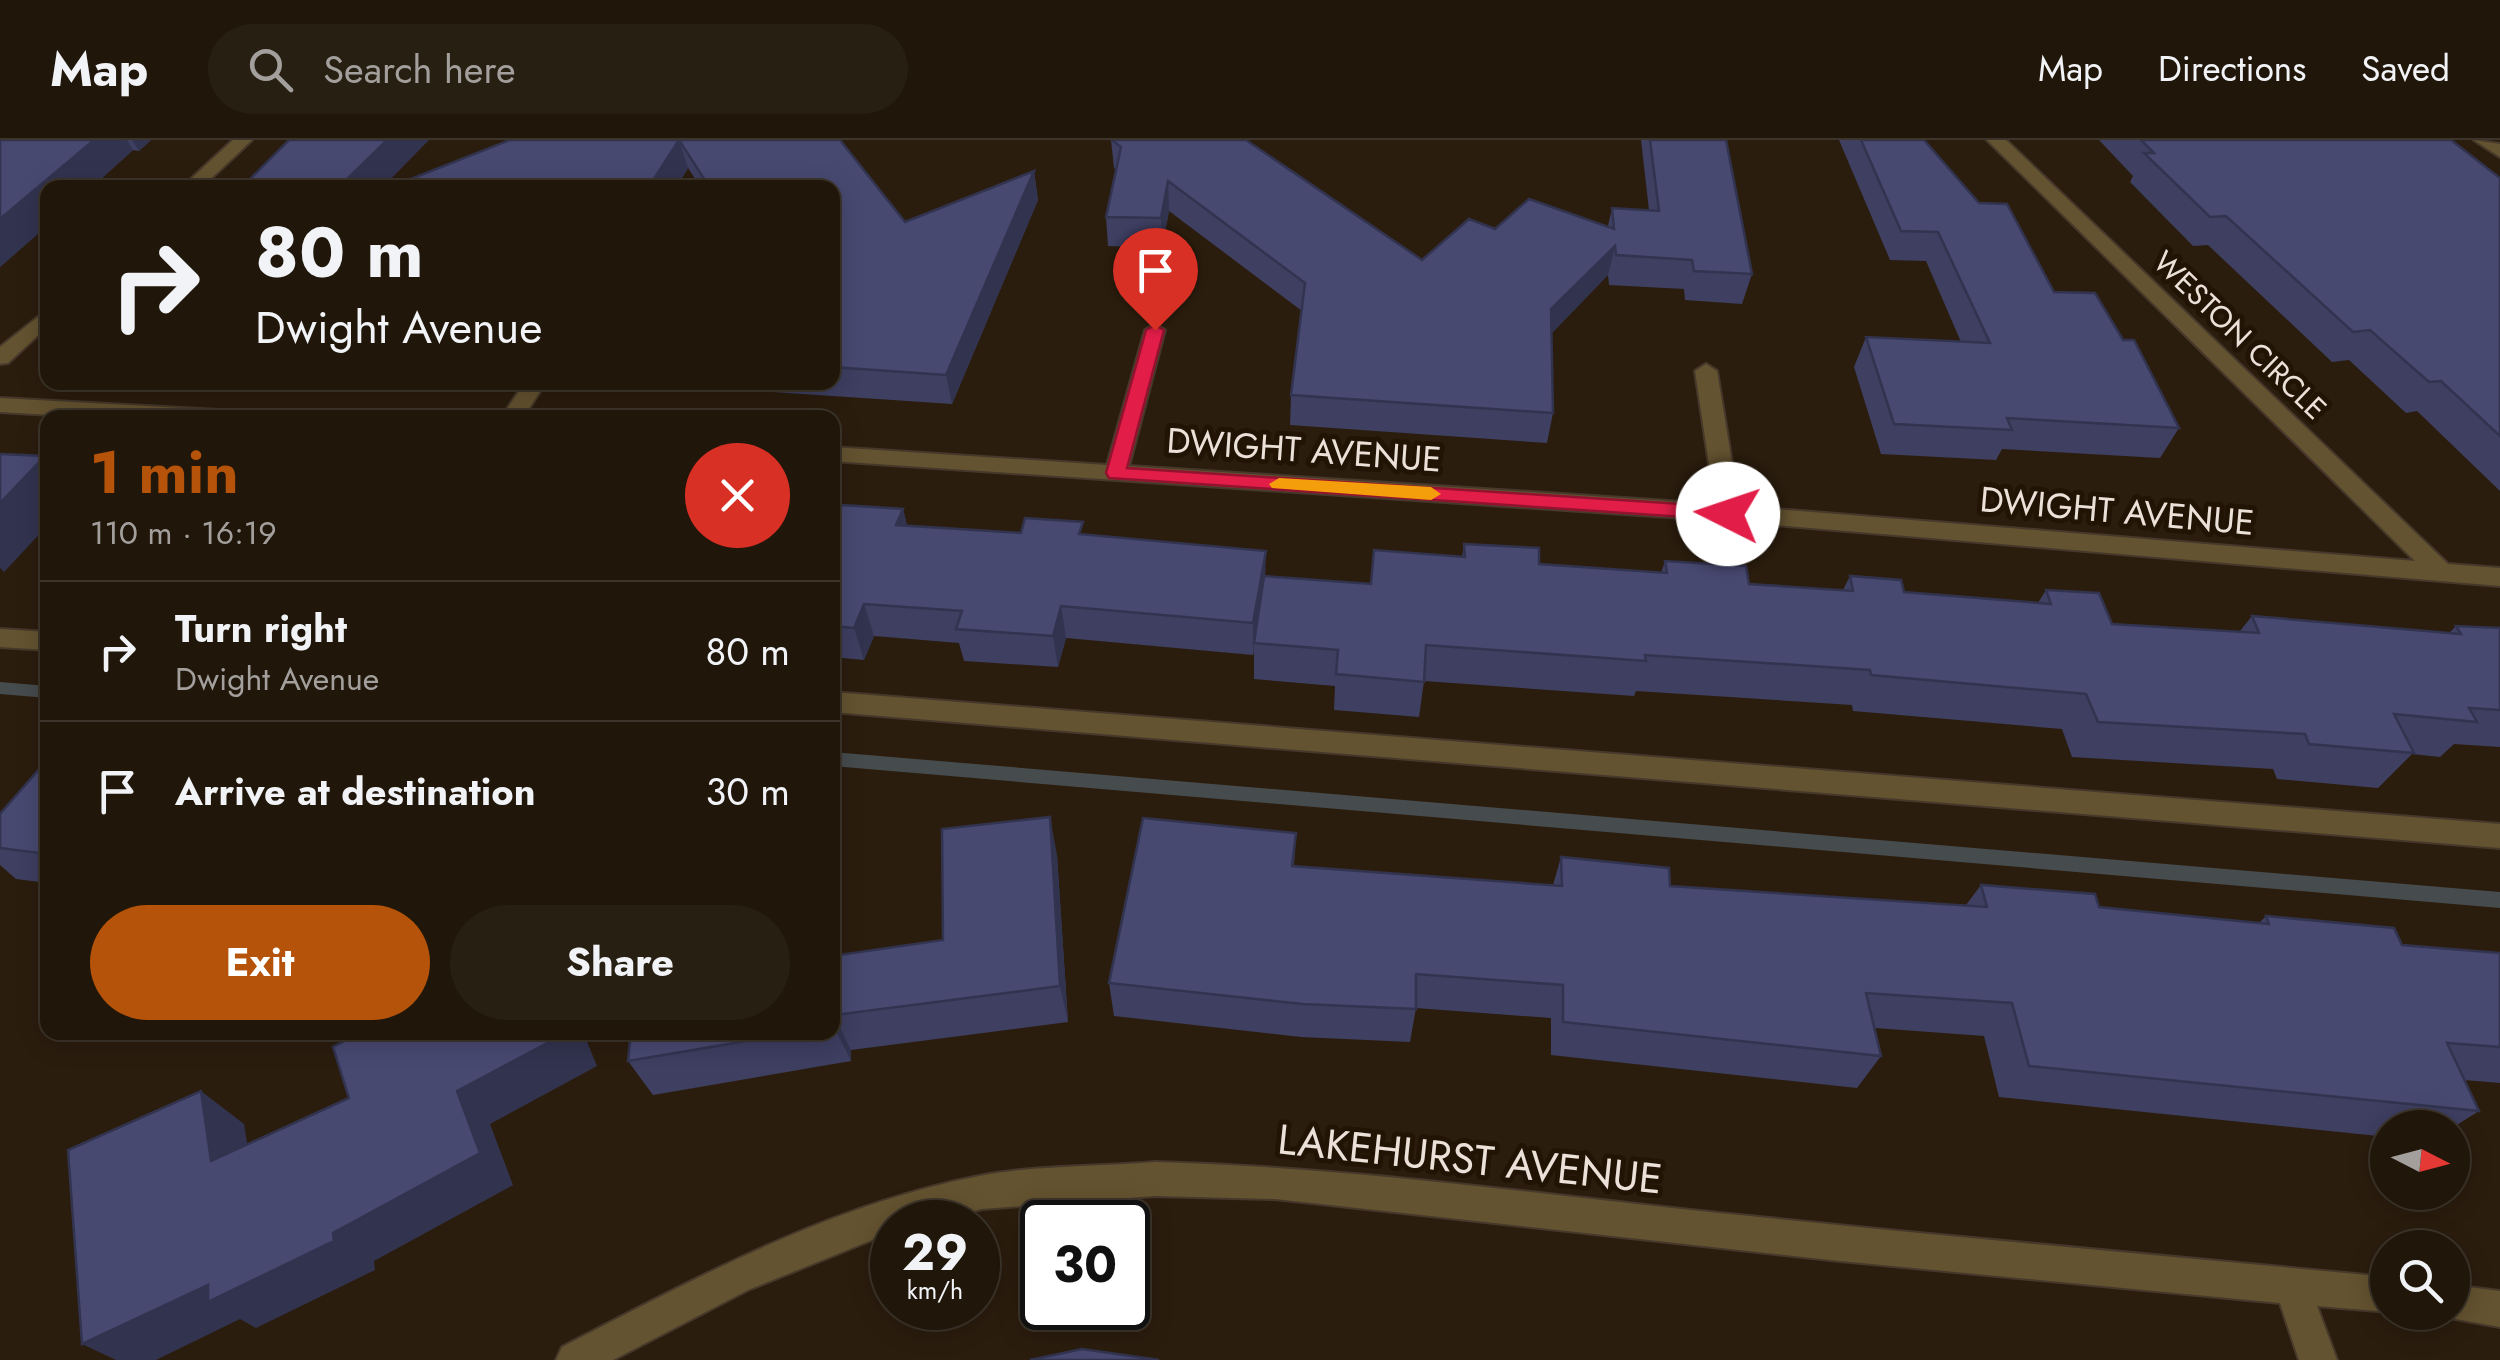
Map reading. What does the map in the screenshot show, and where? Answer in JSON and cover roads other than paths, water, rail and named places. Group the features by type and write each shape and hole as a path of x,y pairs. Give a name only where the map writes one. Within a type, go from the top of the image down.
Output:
{"street":[{"path":"199,180 242,140"},
{"name":"WESTON CIRCLE","path":"1996,140 2442,573"},
{"path":"2483,140 2500,152"},
{"path":"0,358 40,322"},
{"name":"DWIGHT AVENUE","path":"1116,473 1155,330"},
{"path":"1706,371 1728,514"},
{"path":"0,405 91,410"},
{"name":"DWIGHT AVENUE","path":"840,455 1728,514 2500,577"},
{"path":"0,638 40,641"},
{"path":"840,703 2500,836"},
{"name":"LAKEHURST AVENUE","path":"576,1360 735,1278 869,1221 982,1192 1154,1179 1275,1182 1840,1244 2370,1293"},
{"path":"2291,1283 2318,1360"},
{"path":"2470,1305 2500,1309"}],"waterway":[{"path":"0,688 40,691"},
{"path":"840,760 2500,900"}]}
